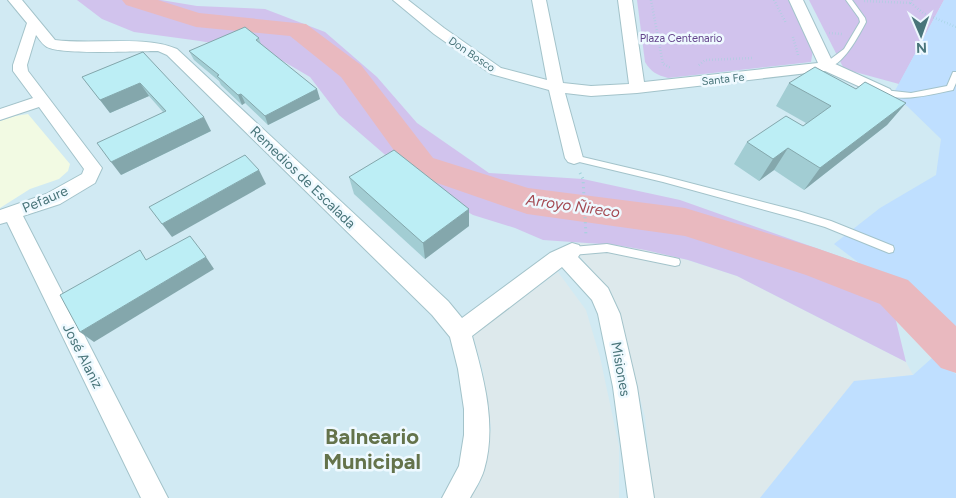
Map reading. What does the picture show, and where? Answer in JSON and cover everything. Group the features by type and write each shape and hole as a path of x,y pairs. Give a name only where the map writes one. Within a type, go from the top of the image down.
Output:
{"street":[{"name":"Remedios de Escalada","path":"15,0 51,44 59,46 160,46 172,52 440,308 460,332 470,369 476,409 477,435 471,470 455,498"},
{"name":"Don Bosco","path":"400,0 439,32 496,70 556,87"},
{"path":"540,0 556,87 574,158"},
{"path":"625,0 637,88"},
{"path":"796,0 828,66 884,92"},
{"path":"0,115 42,100 21,71 20,65 34,21"},
{"name":"Santa Fe","path":"556,87 591,91 637,88 828,66"},
{"name":"Pefaure","path":"6,215 53,199 89,178 93,168 42,100"},
{"name":"José Alaniz","path":"6,215 155,498"},
{"path":"460,332 568,253"},
{"name":"Misiones","path":"568,253 600,294 609,314 625,386 641,498"}],"lane":[{"path":"828,66 847,50 863,22 849,0"},
{"path":"884,92 911,96 950,88 956,74"},
{"path":"574,158 663,179 798,215 828,224 889,249"},
{"path":"568,253 607,248 675,262"}],"path":[{"path":"651,0 662,64 674,69"},
{"path":"774,0 791,30 799,51 798,56"},
{"path":"863,0 911,2 923,12 956,27"},
{"path":"696,67 705,60 761,58"},
{"path":"583,179 586,225"}],"shaded area":[{"path":"0,0 956,0 956,498 0,498"},
{"path":"28,114 70,164 68,171 59,179 30,189 0,208 0,121"},
{"path":"578,243 616,245 645,250 687,260 737,276 906,362 913,375 854,382 760,498 653,498 645,417 612,294 572,247"},
{"path":"558,272 586,310 600,357 619,446 619,498 469,498 480,484 491,428 483,371 473,335"}],"green space":[{"path":"77,0 161,0 197,6 265,9 325,32 377,77 417,123 489,173 583,179 680,200 884,272 906,362 737,276 688,260 645,250 616,245 543,240 515,228 473,215 420,185 339,115 310,77 271,54 200,41 134,32 102,19"},
{"name":"Plaza Centenario","path":"637,0 788,0 814,44 811,62 668,78 661,76 652,71 645,62"},
{"path":"809,0 944,0 899,84 844,69"}],"sand":[{"path":"944,0 956,0 956,336 834,244 880,208 936,175 941,139 907,106 891,98"},
{"path":"932,358 956,374 956,498 760,498 854,381 913,375"}],"building":[{"path":"245,27 259,38 256,40 317,89 265,116 241,94 238,95 217,76 219,75 189,51"},
{"path":"143,52 204,117 111,162 97,143 166,111 140,83 100,100 82,77"},
{"path":"815,67 856,89 865,82 906,103 820,168 788,148 773,159 747,142 786,116 803,126 831,106 789,83"},
{"path":"394,150 469,209 423,243 349,177"},
{"path":"245,155 259,170 162,224 149,207"},
{"path":"190,236 206,257 80,332 60,295 140,250 146,260"}],"waterway":[{"name":"Arroyo Ñireco","path":"134,0 196,20 297,29 351,71 422,166 527,201 685,222 816,263 894,292 956,354"}],"district":[{"name":"Balneario Municipal","path":"372,448"}]}
